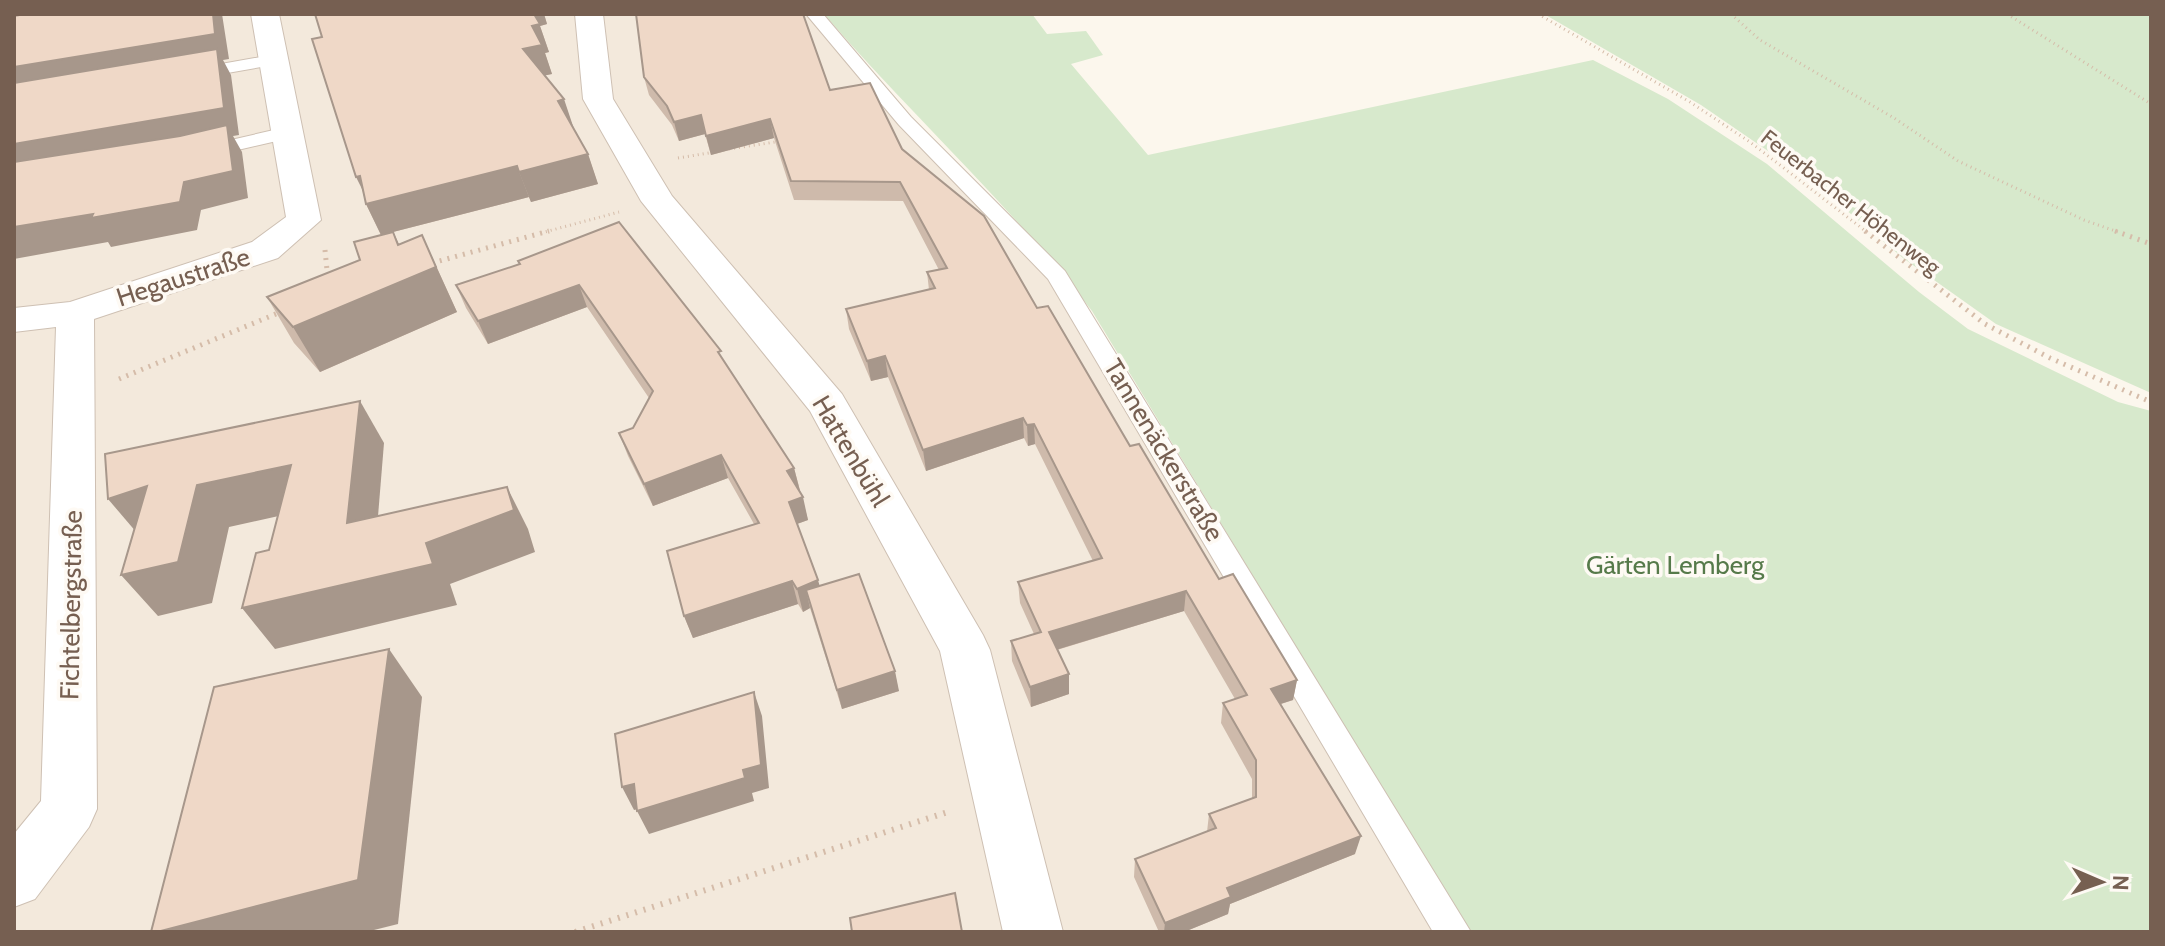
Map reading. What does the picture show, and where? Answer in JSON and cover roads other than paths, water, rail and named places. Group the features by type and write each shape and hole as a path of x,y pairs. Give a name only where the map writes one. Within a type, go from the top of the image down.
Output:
{"street":[{"path":"265,14 287,133"},
{"name":"Hattenbühl","path":"589,14 598,99 648,182 827,404 965,650 1033,932"},
{"name":"Hegaustraße","path":"14,320 75,313 265,250 304,220 287,133"},
{"name":"Fichtelbergstraße","path":"14,879 69,809 75,313"}],"lane":[{"name":"Tannenäckerstraße","path":"814,14 905,121 1057,276 1453,932"},
{"path":"168,79 272,60"},
{"path":"181,156 287,133"}],"park label":[{"name":"Gärten Lemberg","path":"1675,565"}]}
